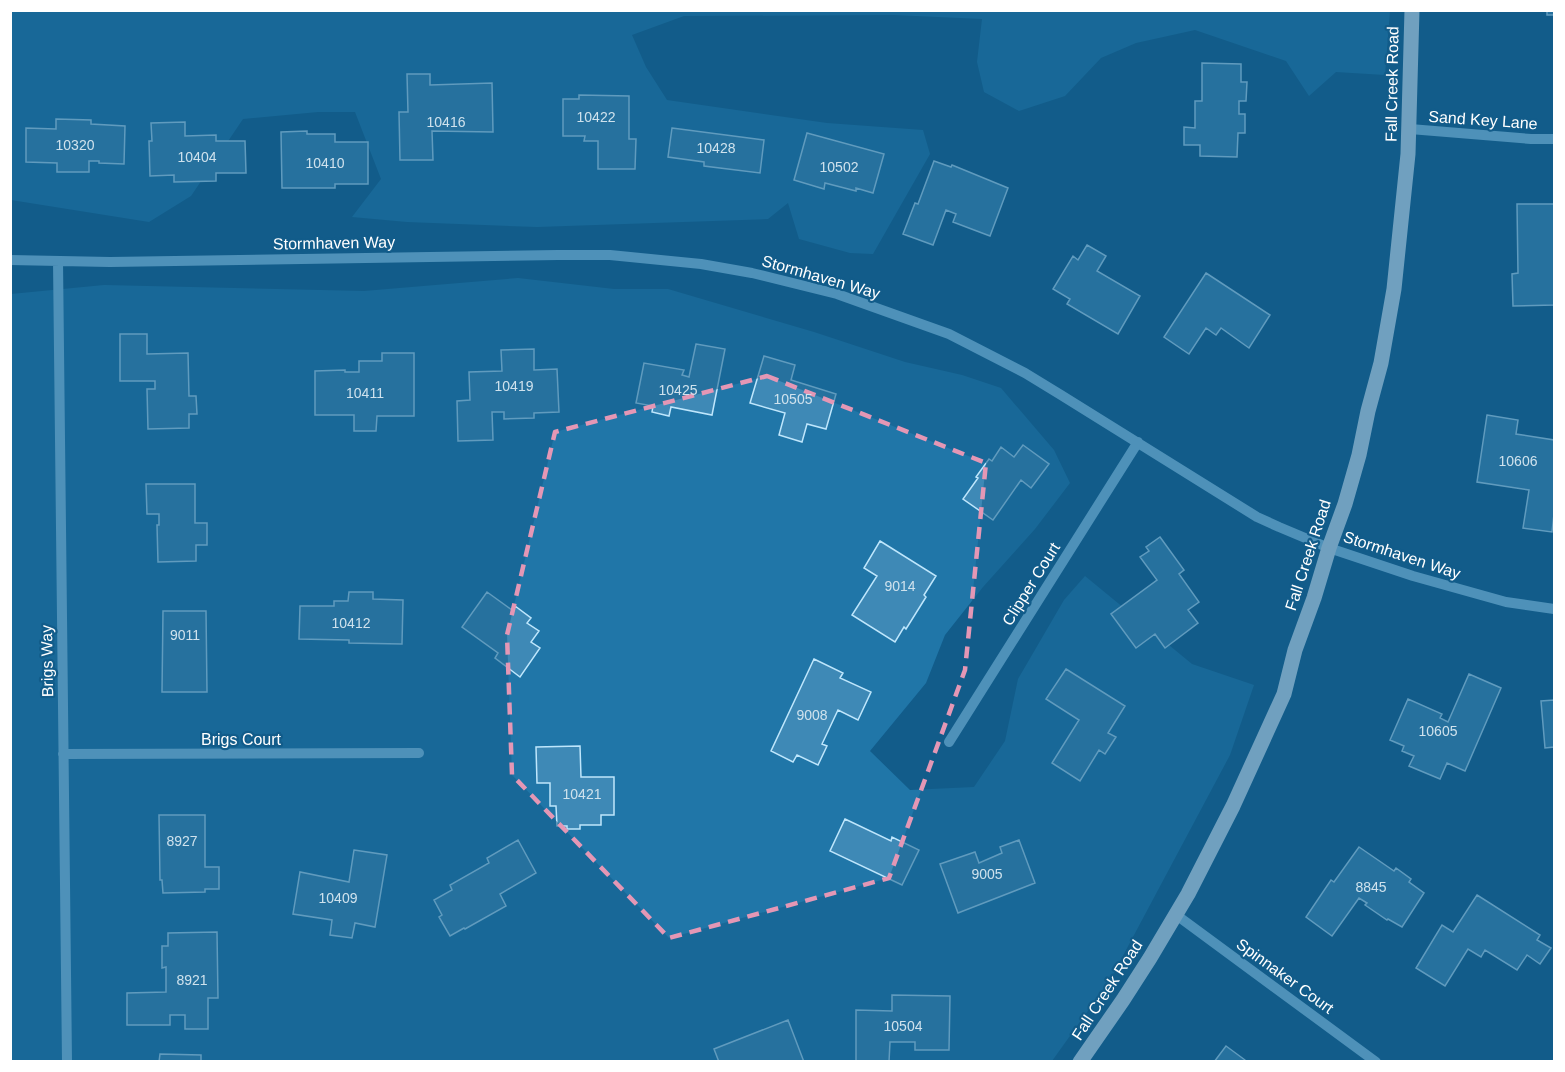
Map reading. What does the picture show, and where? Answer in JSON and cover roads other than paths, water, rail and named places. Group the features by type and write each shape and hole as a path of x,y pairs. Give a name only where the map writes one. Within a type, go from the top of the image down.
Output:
{"main road":[{"name":"Fall Creek Road","path":"1080,1062 1123,1000 1188,894 1233,806 1284,694 1295,650 1345,504 1381,363 1400,240 1410,129 1412,10"}],"street":[{"name":"Sand Key Lane","path":"1410,129 1554,139"},
{"name":"Stormhaven Way","path":"10,260 110,262 610,255 701,264 742,271 837,294 949,334 1043,383 1257,517 1329,548 1413,576 1506,602 1554,609"},
{"name":"Brigs Way","path":"58,261 67,1062"},
{"name":"Clipper Court","path":"949,742 1138,442"},
{"name":"Brigs Court","path":"63,754 419,753"},
{"name":"Spinnaker Court","path":"1175,914 1376,1062"}]}
